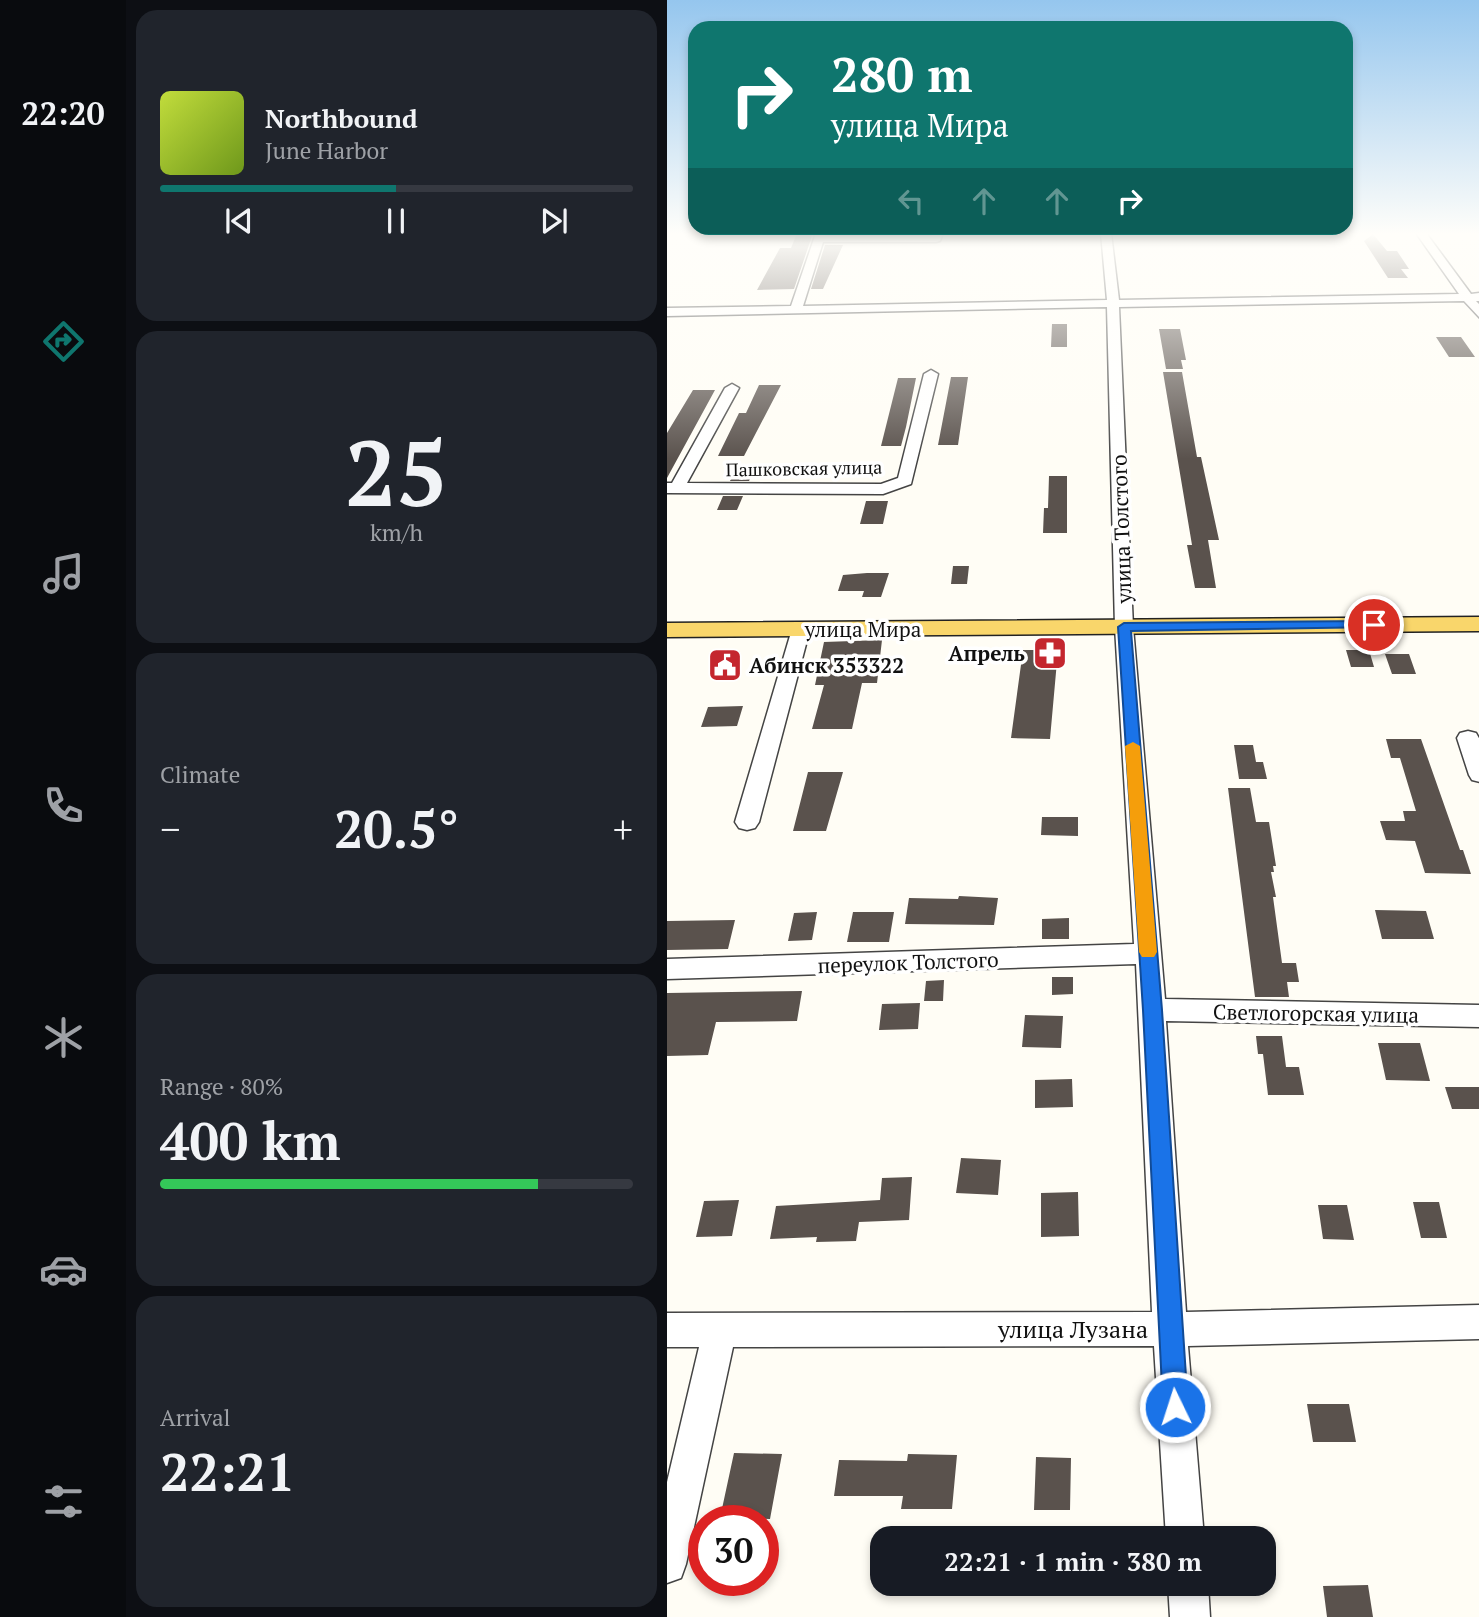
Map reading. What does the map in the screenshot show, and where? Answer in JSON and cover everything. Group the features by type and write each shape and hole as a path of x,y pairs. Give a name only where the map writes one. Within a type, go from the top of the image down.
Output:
{"main road":[{"name":"улица Мира","path":"667,630 1479,624"}],"street":[{"path":"667,312 910,308"},
{"name":"улица Толстого","path":"1113,308 1124,627 1152,1010 1184,1526"},
{"name":"Пашковская улица","path":"672,488 883,489 905,481 931,374"},
{"name":"Пашковская улица","path":"672,488 732,388"},
{"path":"747,822 801,629"},
{"path":"1468,738 1479,775"},
{"name":"переулок Толстого","path":"667,969 1148,954"},
{"name":"Светлогорская улица","path":"1152,1010 1479,1016"},
{"name":"улица Лузана","path":"667,1330 1170,1329 1479,1322"},
{"path":"667,1564 720,1329"},
{"path":"1189,1596 1190,1617"}],"building":[{"path":"1052,324 1067,324 1067,347 1051,347"},
{"path":"1159,329 1180,329 1186,360 1181,360 1183,369 1166,369"},
{"path":"1436,337 1461,337 1475,357 1449,357"},
{"path":"1163,372 1182,372 1197,457 1201,457 1219,540 1208,540 1216,588 1195,588 1187,545 1192,545"},
{"path":"951,377 968,377 958,445 938,445"},
{"path":"898,378 916,378 906,427 901,446 881,446"},
{"path":"759,385 781,385 744,456 718,456 739,413 746,413"},
{"path":"693,390 715,390 667,478 667,433"},
{"path":"735,469 754,470 749,481 730,481"},
{"path":"1049,476 1067,476 1067,533 1043,533 1044,508 1048,508"},
{"path":"723,496 743,496 737,510 717,510"},
{"path":"866,501 888,501 883,524 860,524"},
{"path":"953,566 969,566 967,584 951,584"},
{"path":"889,573 881,597 862,597 864,591 838,591 843,575"},
{"path":"882,640 877,683 862,683 852,729 812,729 824,685 815,685 824,642"},
{"path":"1023,650 1058,650 1050,739 1011,738"},
{"path":"1346,650 1369,650 1374,667 1351,667"},
{"path":"1385,654 1409,654 1416,674 1392,674"},
{"path":"743,706 737,726 701,727 708,707"},
{"path":"1386,739 1421,739 1471,874 1425,873 1415,841 1386,840 1380,821 1405,821 1403,811 1416,811 1400,758 1391,758"},
{"path":"1234,745 1253,745 1256,762 1263,762 1267,779 1239,779"},
{"path":"808,772 843,772 826,831 793,831"},
{"path":"1228,788 1250,788 1256,822 1269,822 1276,866 1273,866 1274,872 1271,872 1282,963 1296,963 1299,982 1287,982 1289,997 1255,997"},
{"path":"1042,817 1078,817 1078,836 1041,835"},
{"path":"959,896 998,898 994,925 905,924 909,898 958,899"},
{"path":"1375,910 1426,911 1434,939 1382,939"},
{"path":"817,912 812,940 788,941 794,913"},
{"path":"853,912 894,912 889,942 847,942"},
{"path":"1069,918 1069,939 1042,939 1042,919"},
{"path":"735,920 728,949 667,950 667,921"},
{"path":"1052,977 1073,977 1073,994 1052,995"},
{"path":"944,980 943,1001 924,1001 926,981"},
{"path":"802,991 797,1021 716,1022 708,1055 667,1056 667,993"},
{"path":"920,1003 918,1029 879,1030 882,1004"},
{"path":"1025,1015 1063,1016 1061,1048 1022,1047"},
{"path":"1256,1036 1282,1036 1286,1067 1299,1067 1304,1095 1268,1095 1263,1054 1258,1054"},
{"path":"1378,1043 1420,1043 1430,1081 1386,1080"},
{"path":"1072,1079 1073,1107 1035,1108 1035,1080"},
{"path":"1445,1087 1479,1087 1479,1109 1452,1109"},
{"path":"961,1158 1001,1160 998,1195 956,1193"},
{"path":"912,1177 909,1220 859,1222 856,1241 816,1242 817,1237 770,1239 776,1206 880,1200 882,1178"},
{"path":"1078,1192 1079,1236 1041,1237 1041,1193"},
{"path":"739,1200 732,1236 696,1237 704,1201"},
{"path":"1413,1202 1439,1202 1447,1238 1421,1238"},
{"path":"1318,1205 1347,1205 1354,1240 1323,1239"},
{"path":"1307,1404 1349,1404 1356,1442 1313,1442"},
{"path":"734,1453 782,1454 773,1505 723,1505"},
{"path":"908,1454 957,1455 952,1509 901,1509 903,1496 834,1496 839,1460 907,1461"},
{"path":"1036,1457 1071,1458 1070,1510 1034,1510"},
{"path":"1368,1585 1373,1617 1327,1617 1323,1586"}],"slow traffic":[{"path":"1133,746 1148,952"}],"place":[{"name":"Апрель","path":"1050,653"},
{"name":"Абинск 353322","path":"725,665"}],"route":[{"path":"1175,1407 1152,1010 1124,627 1374,625"}]}
